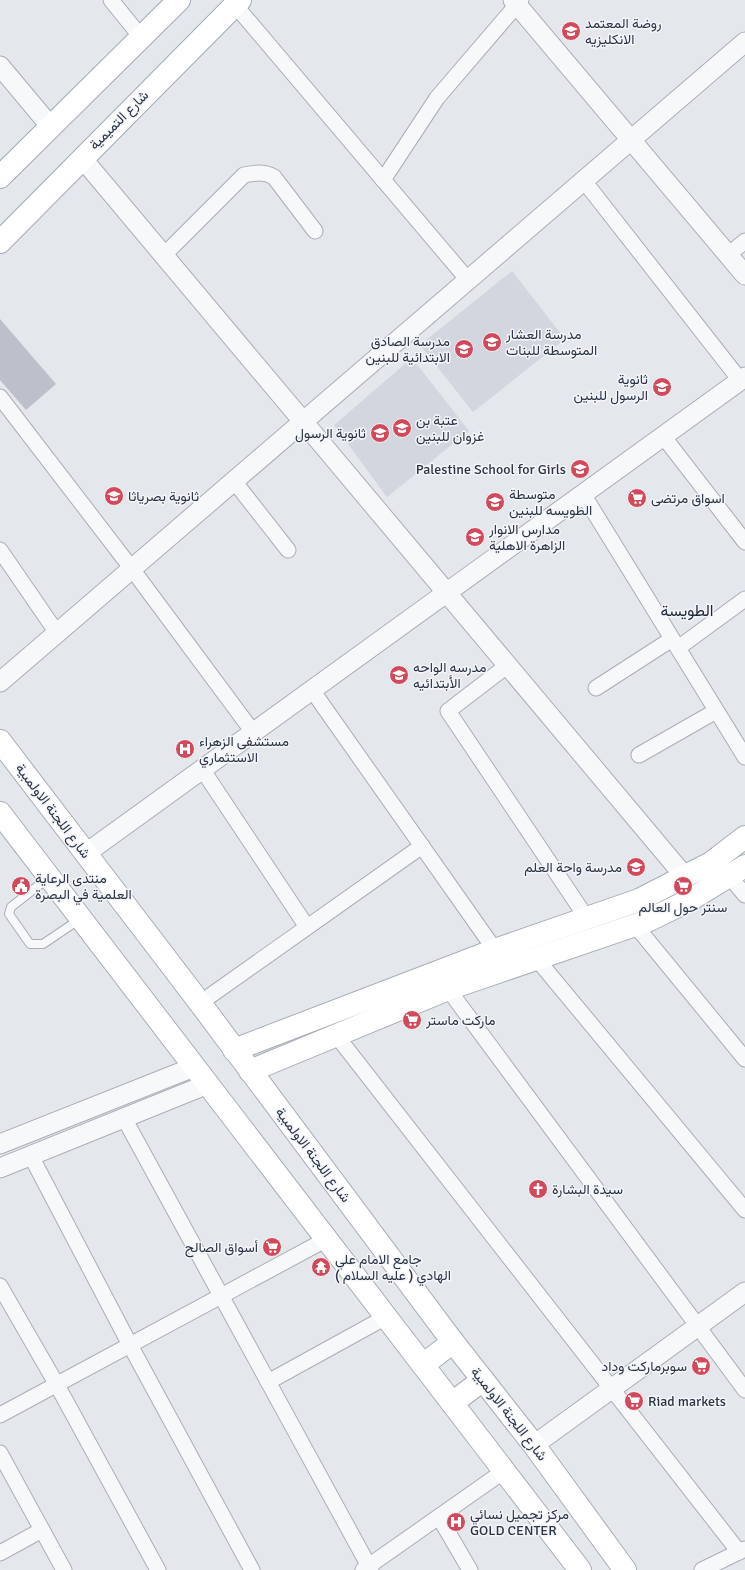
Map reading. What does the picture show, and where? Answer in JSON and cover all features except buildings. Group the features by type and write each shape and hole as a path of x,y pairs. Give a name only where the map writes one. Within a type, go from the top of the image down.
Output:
{"main road":[{"path":"0,177 179,0"},
{"name":"شارع التميمية","path":"0,242 237,2"},
{"name":"شارع اللجنة الاولمبية","path":"0,741 200,1003 453,1342 534,1445 625,1570"},
{"path":"3,823 49,877 81,918 580,1570"},
{"path":"234,1050 495,950 586,917 639,900 686,878 711,863 745,838"},
{"path":"250,1071 448,989 641,923 690,900 737,872"},
{"path":"639,900 641,923"},
{"path":"423,1365 453,1342"},
{"path":"452,1403 483,1380"}],"street":[{"path":"111,0 141,37"},
{"path":"237,2 383,180 468,280"},
{"path":"383,180 437,98 517,2 631,140 745,274"},
{"path":"0,682 745,42"},
{"path":"0,66 50,127"},
{"path":"82,158 686,878"},
{"path":"164,255 244,175 255,173 267,172 274,177 315,231"},
{"path":"85,854 743,378 584,181"},
{"path":"728,255 745,240"},
{"path":"0,397 132,569 253,732"},
{"path":"663,436 745,542"},
{"path":"234,481 288,550"},
{"path":"583,494 745,757"},
{"path":"0,550 57,633"},
{"path":"596,688 675,643 745,599"},
{"path":"508,665 448,711 586,917"},
{"path":"312,690 495,950"},
{"path":"639,755 716,711"},
{"path":"202,769 307,927"},
{"path":"200,1003 422,846"},
{"path":"737,872 745,895"},
{"path":"641,923 745,1059"},
{"path":"536,958 745,1210"},
{"path":"448,989 745,1390"},
{"path":"336,1035 611,1389 742,1551 702,1570"},
{"path":"0,1144 194,1067"},
{"path":"0,1168 208,1084"},
{"path":"124,1118 222,1296 367,1569 504,1471"},
{"path":"36,1130 38,1153 130,1345 252,1570"},
{"path":"0,1415 327,1239"},
{"path":"0,1286 57,1384 158,1570"},
{"path":"534,1445 745,1292"},
{"path":"268,1382 386,1317"},
{"path":"0,1454 64,1570"},
{"path":"438,1517 470,1570"},
{"path":"0,1554 42,1530"}],"lane":[{"path":"49,877 11,907 9,914 30,944 42,944 81,918"}],"shaded area":[{"name":"مدرسة العشار المتوسطة للبنات","path":"512,271 565,339 473,412 420,345"},
{"name":"عتبة بن غزوان للبنين","path":"412,358 469,431 387,497 334,425"}],"place":[{"name":"روضة المعتمد الانكليزيه","path":"571,31"},
{"name":"مدرسة العشار المتوسطة للبنات","path":"492,342"},
{"name":"مدرسة الصادق الابتدائية للبنين","path":"464,349"},
{"name":"ثانوية الرسول للبنين","path":"662,387"},
{"name":"عتبة بن غزوان للبنين","path":"402,428"},
{"name":"ثانوية الرسول","path":"380,433"},
{"name":"Palestine School for Girls","path":"580,469"},
{"name":"ثانوية بصرياثا","path":"114,496"},
{"name":"اسواق مرتضى","path":"637,498"},
{"name":"متوسطة الطويسه للبنين","path":"495,502"},
{"name":"مدارس الانوار الزاهرة الاهلية","path":"475,537"},
{"name":"مدرسه الواحه الأبتدائيه","path":"399,675"},
{"name":"مستشفى الزهراء الاستثماري","path":"185,749"},
{"name":"مدرسة واحة العلم","path":"636,867"},
{"name":"منتدى الرعاية العلمية في البصرة","path":"21,886"},
{"name":"سنتر حول العالم","path":"683,886"},
{"name":"ماركت ماستر","path":"412,1020"},
{"name":"سيدة البشارة","path":"538,1189"},
{"name":"أسواق الصالح","path":"272,1247"},
{"name":"جامع الامام علي الهادي ( عليه السلام )","path":"321,1267"},
{"name":"سوبرماركت وداد","path":"701,1366"},
{"name":"Riad markets","path":"634,1401"},
{"name":"مركز تجميل نسائي GOLD CENTER","path":"456,1522"}],"district":[{"name":"الطويسة","path":"687,611"}]}
